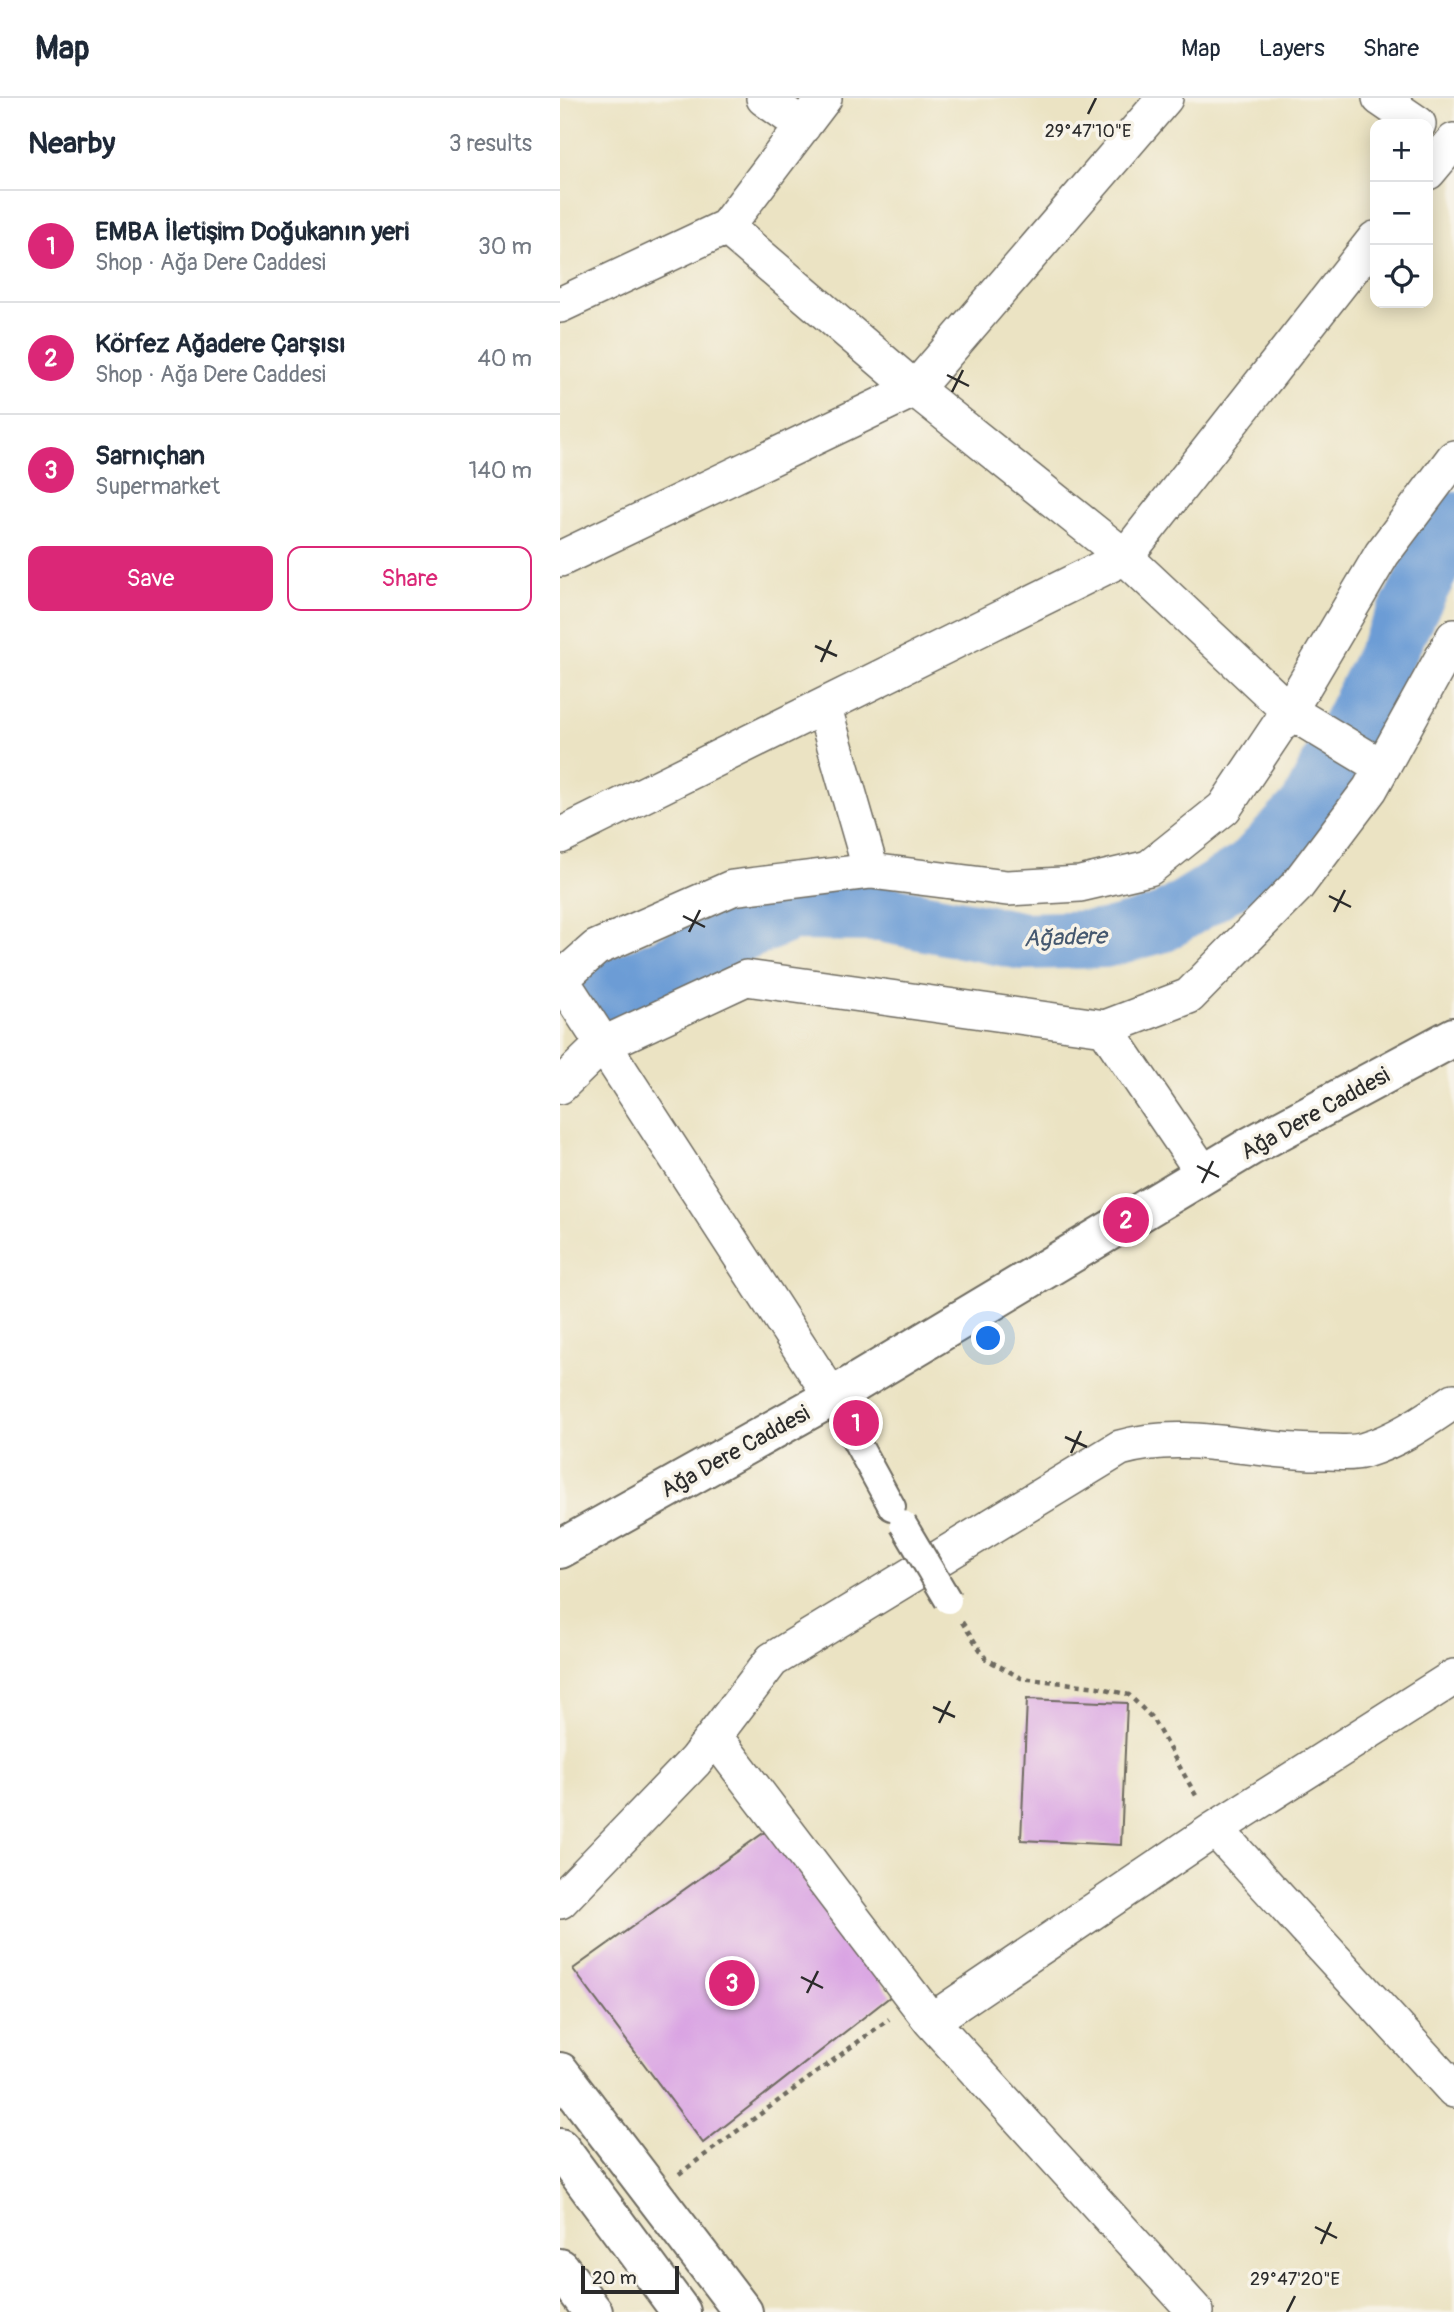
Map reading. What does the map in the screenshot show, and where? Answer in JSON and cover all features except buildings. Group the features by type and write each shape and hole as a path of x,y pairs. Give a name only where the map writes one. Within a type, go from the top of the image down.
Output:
{"main road":[{"name":"Ağa Dere Caddesi","path":"567,1536 832,1397 1204,1174 1454,1037"},
{"path":"560,2072 743,2312"},
{"path":"560,2148 681,2312"},
{"path":"560,2268 593,2312"}],"street":[{"path":"764,98 803,126"},
{"path":"560,305 726,227 824,98"},
{"path":"560,559 915,388 1165,98"},
{"path":"1380,98 1411,119"},
{"path":"726,227 915,388 1125,557 1290,712 1380,767"},
{"path":"560,836 824,708 1125,557 1370,245"},
{"path":"948,1600 832,1397 560,979 596,948 732,888 871,871 1007,888 1080,884 1149,868 1224,808 1290,712 1382,554 1454,458"},
{"path":"560,1086 601,1045 746,978 1105,1028 1189,996 1296,887 1370,789 1454,637"},
{"path":"824,708 871,871"},
{"path":"1105,1028 1204,1174"},
{"path":"560,1900 686,1771 772,1660 1120,1448 1145,1441 1213,1442 1307,1453 1363,1451 1410,1431 1454,1401"},
{"path":"923,2010 1216,1829 1454,1677"},
{"path":"714,1736 923,2010 1196,2312"},
{"path":"1216,1829 1454,2090"}],"path":[{"path":"966,1630 986,1659 1021,1678 1098,1686 1129,1695 1152,1718 1216,1829"},
{"path":"653,2194 923,2010"}],"waterway":[{"name":"Ağadere","path":"602,993 791,912 880,913 1023,941 1104,939 1161,924 1250,869 1308,808 1454,521"}],"place":[{"name":"Körfez Ağadere Çarşısı","path":"1126,1220"},
{"name":"EMBA İletişim Doğukanın yeri","path":"856,1423"},
{"name":"Sarnıçhan","path":"732,1983"}]}
